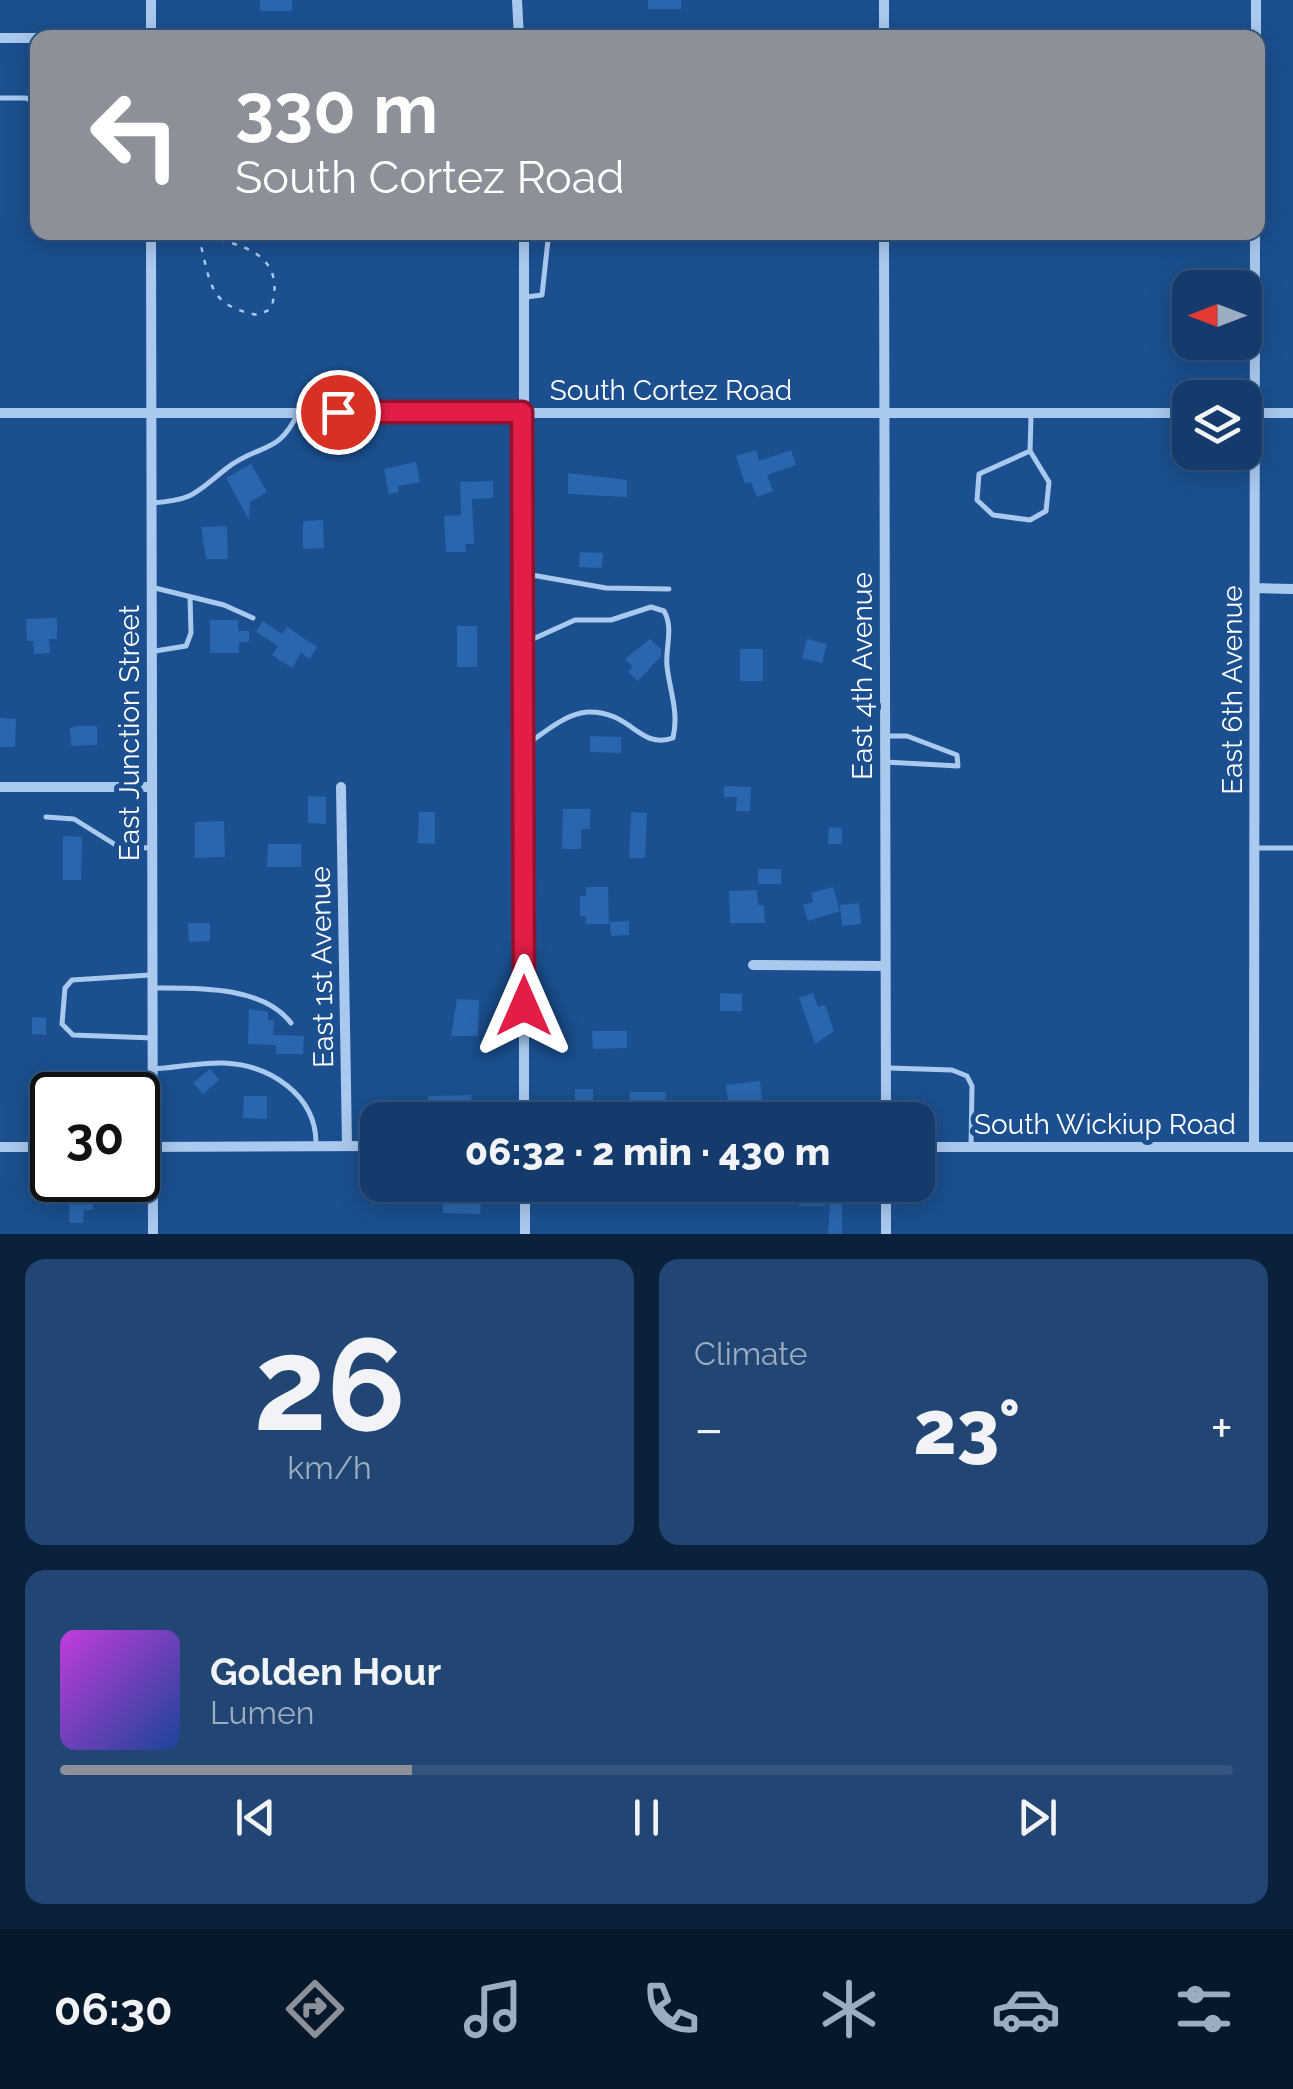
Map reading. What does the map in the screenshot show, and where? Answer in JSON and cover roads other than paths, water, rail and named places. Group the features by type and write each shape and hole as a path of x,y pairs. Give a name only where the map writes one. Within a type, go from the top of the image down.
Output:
{"street":[{"path":"150,0 150,30"},
{"path":"517,0 519,30"},
{"path":"884,0 884,30"},
{"path":"1256,0 1256,30"},
{"path":"0,38 30,38"},
{"name":"East Junction Street","path":"151,240 152,1069"},
{"path":"524,240 524,1102"},
{"name":"East 4th Avenue","path":"884,240 886,1102"},
{"name":"East 6th Avenue","path":"1251,380 1256,240"},
{"name":"South Cortez Road","path":"0,413 1172,413"},
{"path":"1262,413 1293,413"},
{"name":"East 6th Avenue","path":"1251,470 1254,1147"},
{"path":"1254,588 1293,589"},
{"path":"0,787 152,787"},
{"name":"East 1st Avenue","path":"342,787 347,1146"},
{"path":"753,965 886,966"},
{"path":"160,1147 360,1146"},
{"name":"South Wickiup Road","path":"935,1146 1293,1147"},
{"path":"0,1147 30,1147"},
{"name":"East Junction Street","path":"152,1202 152,1234"},
{"path":"525,1202 525,1234"},
{"path":"886,1202 886,1234"}],"lane":[{"path":"0,98 30,100"},
{"path":"523,297 542,295 549,264 548,240"},
{"path":"152,503 184,501 199,494 226,469 283,440 298,412"},
{"path":"1030,451 980,474 977,500 994,514 1030,520 1046,510 1047,472 1030,451 1031,412"},
{"path":"522,574 606,588 669,589"},
{"path":"152,588 254,618"},
{"path":"152,651 186,646 192,632 190,597"},
{"path":"523,643 575,620 611,620 651,607 664,611 668,619 666,663 677,710 674,738 663,742 650,741 624,718 586,712 559,723 524,747"},
{"path":"885,736 907,736 957,755 958,766 885,762"},
{"path":"46,817 74,818 119,847 152,848"},
{"path":"1254,848 1293,848"},
{"path":"152,974 72,980 64,988 62,1024 73,1035 152,1038"},
{"path":"152,988 240,995 270,1004 290,1023"},
{"path":"152,1069 223,1063 265,1072 286,1084 313,1116 316,1146"},
{"path":"886,1068 952,1070 967,1076 972,1086 972,1146"}]}
